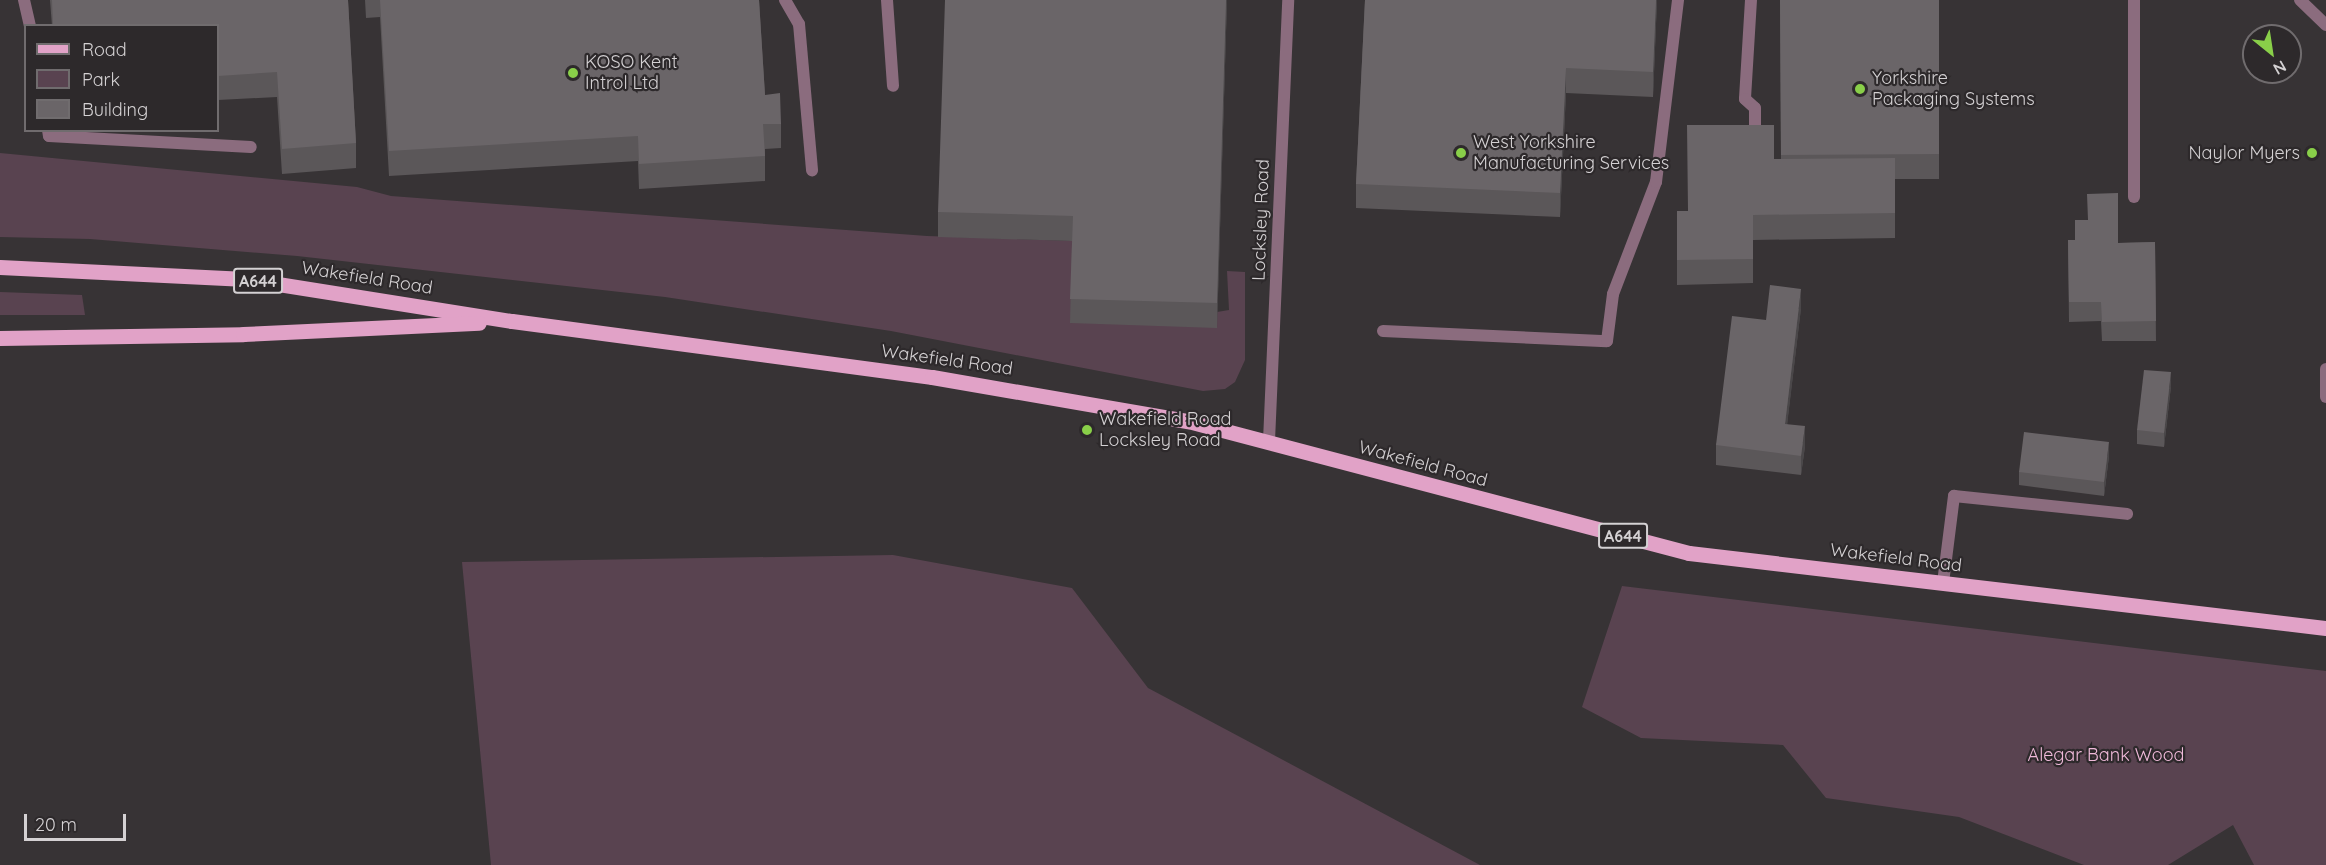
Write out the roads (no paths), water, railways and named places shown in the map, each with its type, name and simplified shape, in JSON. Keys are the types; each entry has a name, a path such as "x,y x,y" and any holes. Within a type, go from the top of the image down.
{"main road":[{"name":"Wakefield Road","path":"0,267 246,279 512,321 978,384 1103,404 1269,441 1429,487 1689,553 2326,628"},
{"name":"Wakefield Road","path":"0,338 243,334 512,321"}],"street":[{"path":"24,0 30,24"},
{"path":"785,0 799,24 812,170"},
{"path":"887,0 893,86"},
{"name":"Locksley Road","path":"1269,441 1288,0"},
{"path":"1383,332 1607,341 1613,294 1656,182 1678,0"},
{"path":"1751,0 1745,99 1755,108 1755,132"},
{"path":"2134,0 2134,197"},
{"path":"2300,0 2326,25"},
{"path":"48,132 49,136 251,147"},
{"path":"2326,369 2323,397 2326,397"},
{"path":"1943,583 1954,496 2127,514"}],"place":[{"name":"KOSO Kent Introl Ltd","path":"573,73"},
{"name":"Yorkshire Packaging Systems","path":"1860,89"},
{"name":"West Yorkshire Manufacturing Services","path":"1461,153"},
{"name":"Naylor Myers","path":"2312,153"},
{"name":"Wakefield Road Locksley Road","path":"1087,430"}],"park label":[{"name":"Alegar Bank Wood","path":"2106,755"}]}
